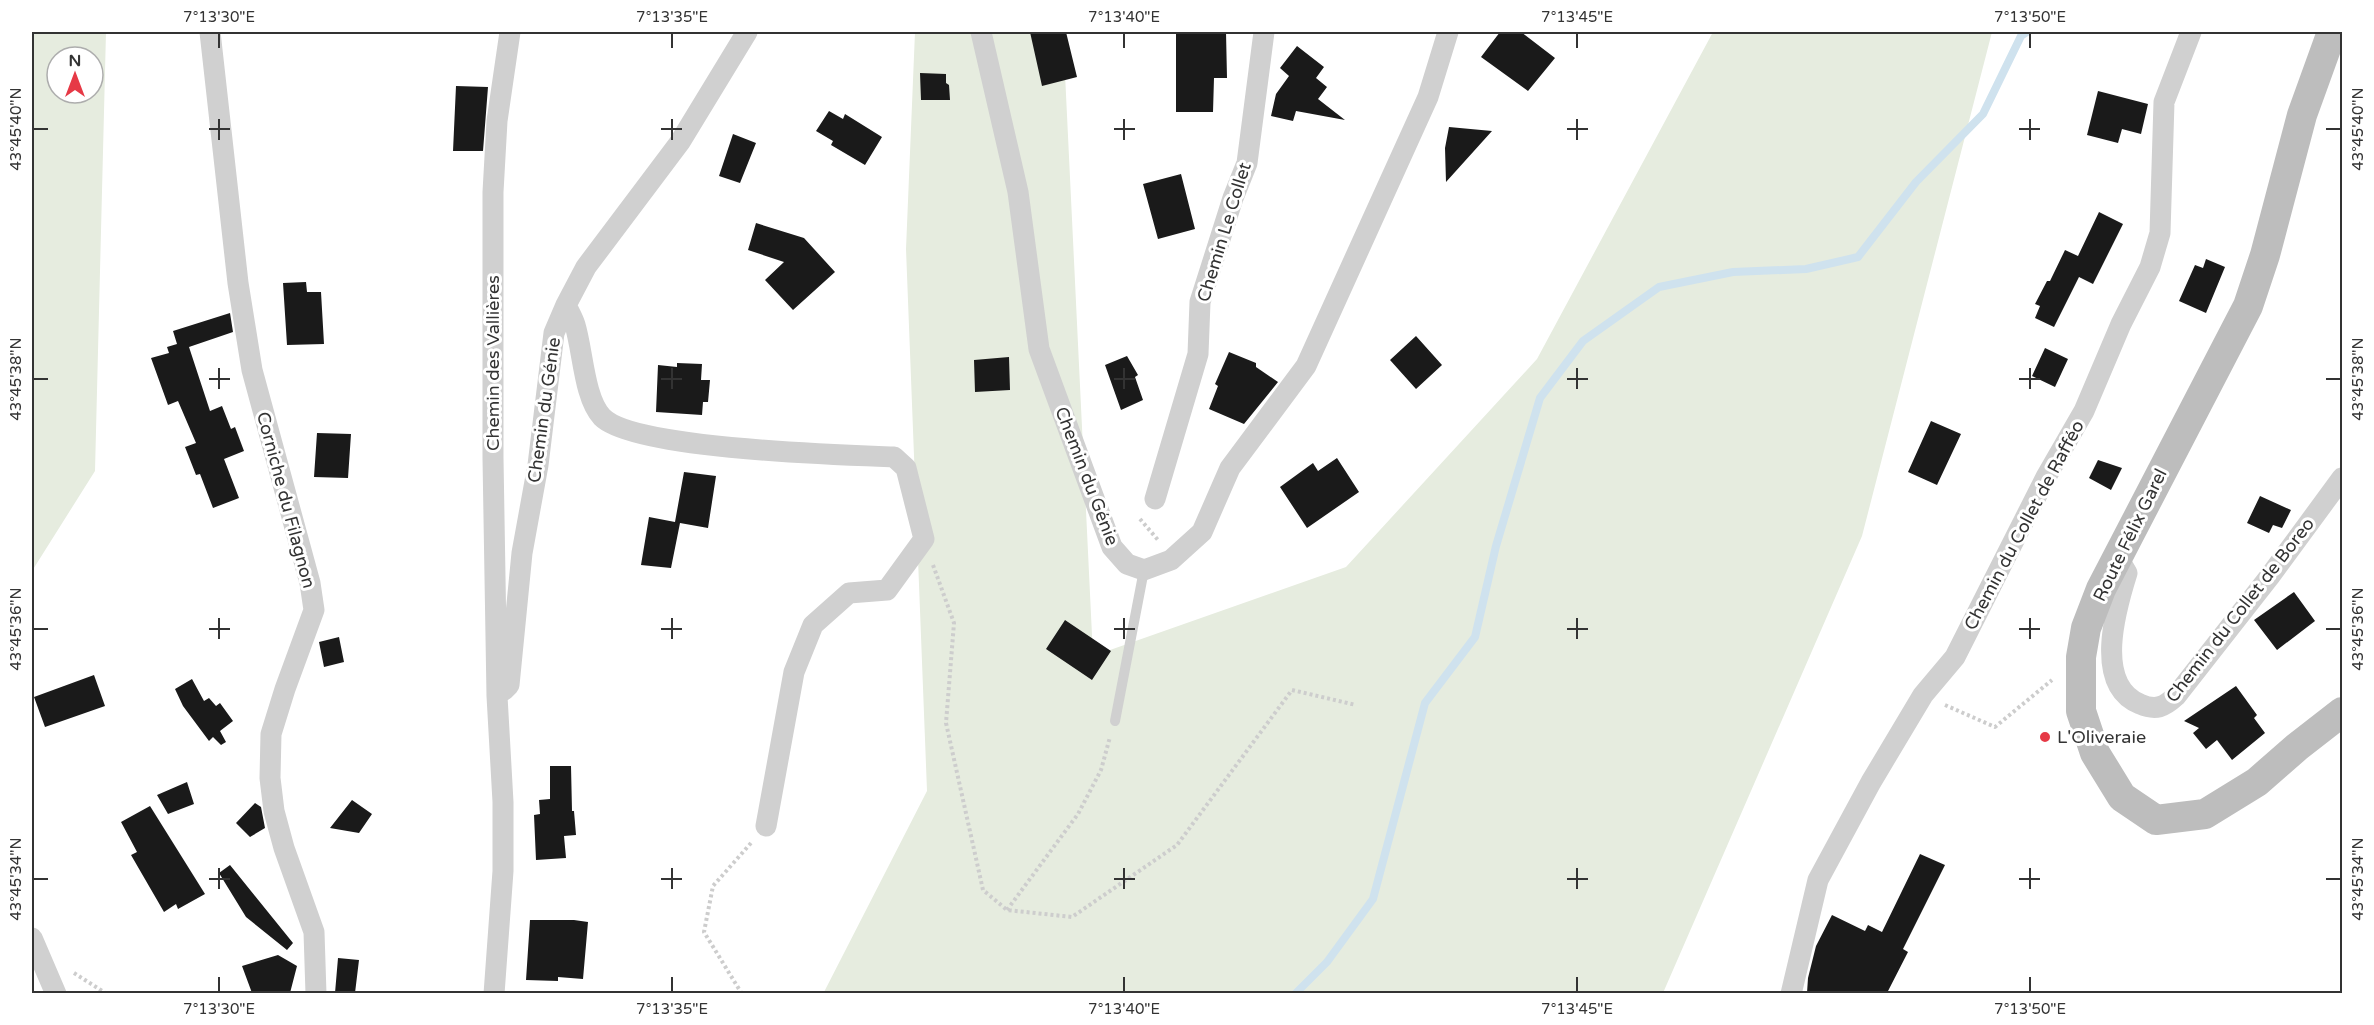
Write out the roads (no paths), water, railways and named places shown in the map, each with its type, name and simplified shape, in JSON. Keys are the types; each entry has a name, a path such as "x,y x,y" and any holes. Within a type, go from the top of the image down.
{"street":[{"name":"Corniche du Filagnon","path":"210,32 238,283 252,370 310,583 314,610 285,688 271,734 270,778 274,811 284,848 314,932 316,993"},
{"name":"Chemin des Vallières","path":"494,993 503,871 503,802 497,696 493,458 493,192 497,120 510,32"},
{"name":"Chemin du Génie","path":"497,696 508,685 522,553 538,465 554,333 586,267 680,142 747,32"},
{"name":"Chemin du Génie","path":"981,32 1018,192 1039,349 1112,547 1127,564 1144,570"},
{"name":"Chemin Le Collet","path":"1155,499 1198,354 1200,302 1233,198 1247,163 1264,32"},
{"path":"1144,570 1171,560 1202,532 1230,468 1306,366 1428,97 1448,32"},
{"name":"Chemin du Collet de Rafféo","path":"1791,993 1818,880 1871,782 1923,695 1955,657 2046,477 2084,411 2121,324 2150,267 2160,233 2164,102 2192,32"},
{"name":"Route Félix Garel","path":"2332,32 2302,115 2265,255 2248,306 2117,556 2086,628 2081,657 2081,711 2095,753 2122,797 2156,820 2205,814 2257,782 2297,747 2343,712"},
{"path":"566,305 575,324 591,396 602,417 620,428 648,435 771,452 894,457 906,468 924,539 887,590 849,593 813,625 794,672 766,826"},
{"name":"Chemin du Collet de Boreo","path":"2117,556 2127,573 2113,626 2111,648 2114,672 2122,689 2136,702 2152,709 2165,706 2176,696 2270,576 2343,478"},
{"path":"32,938 56,993"}],"lane":[{"path":"1115,721 1144,570"}],"waterway":[{"path":"1295,994 1327,962 1373,899 1425,703 1475,637 1496,546 1540,398 1583,341 1659,287 1733,272 1806,269 1858,257 1916,182 1983,114 2021,36 2027,32"}],"place":[{"name":"L'Oliveraie","path":"2045,737"}]}
